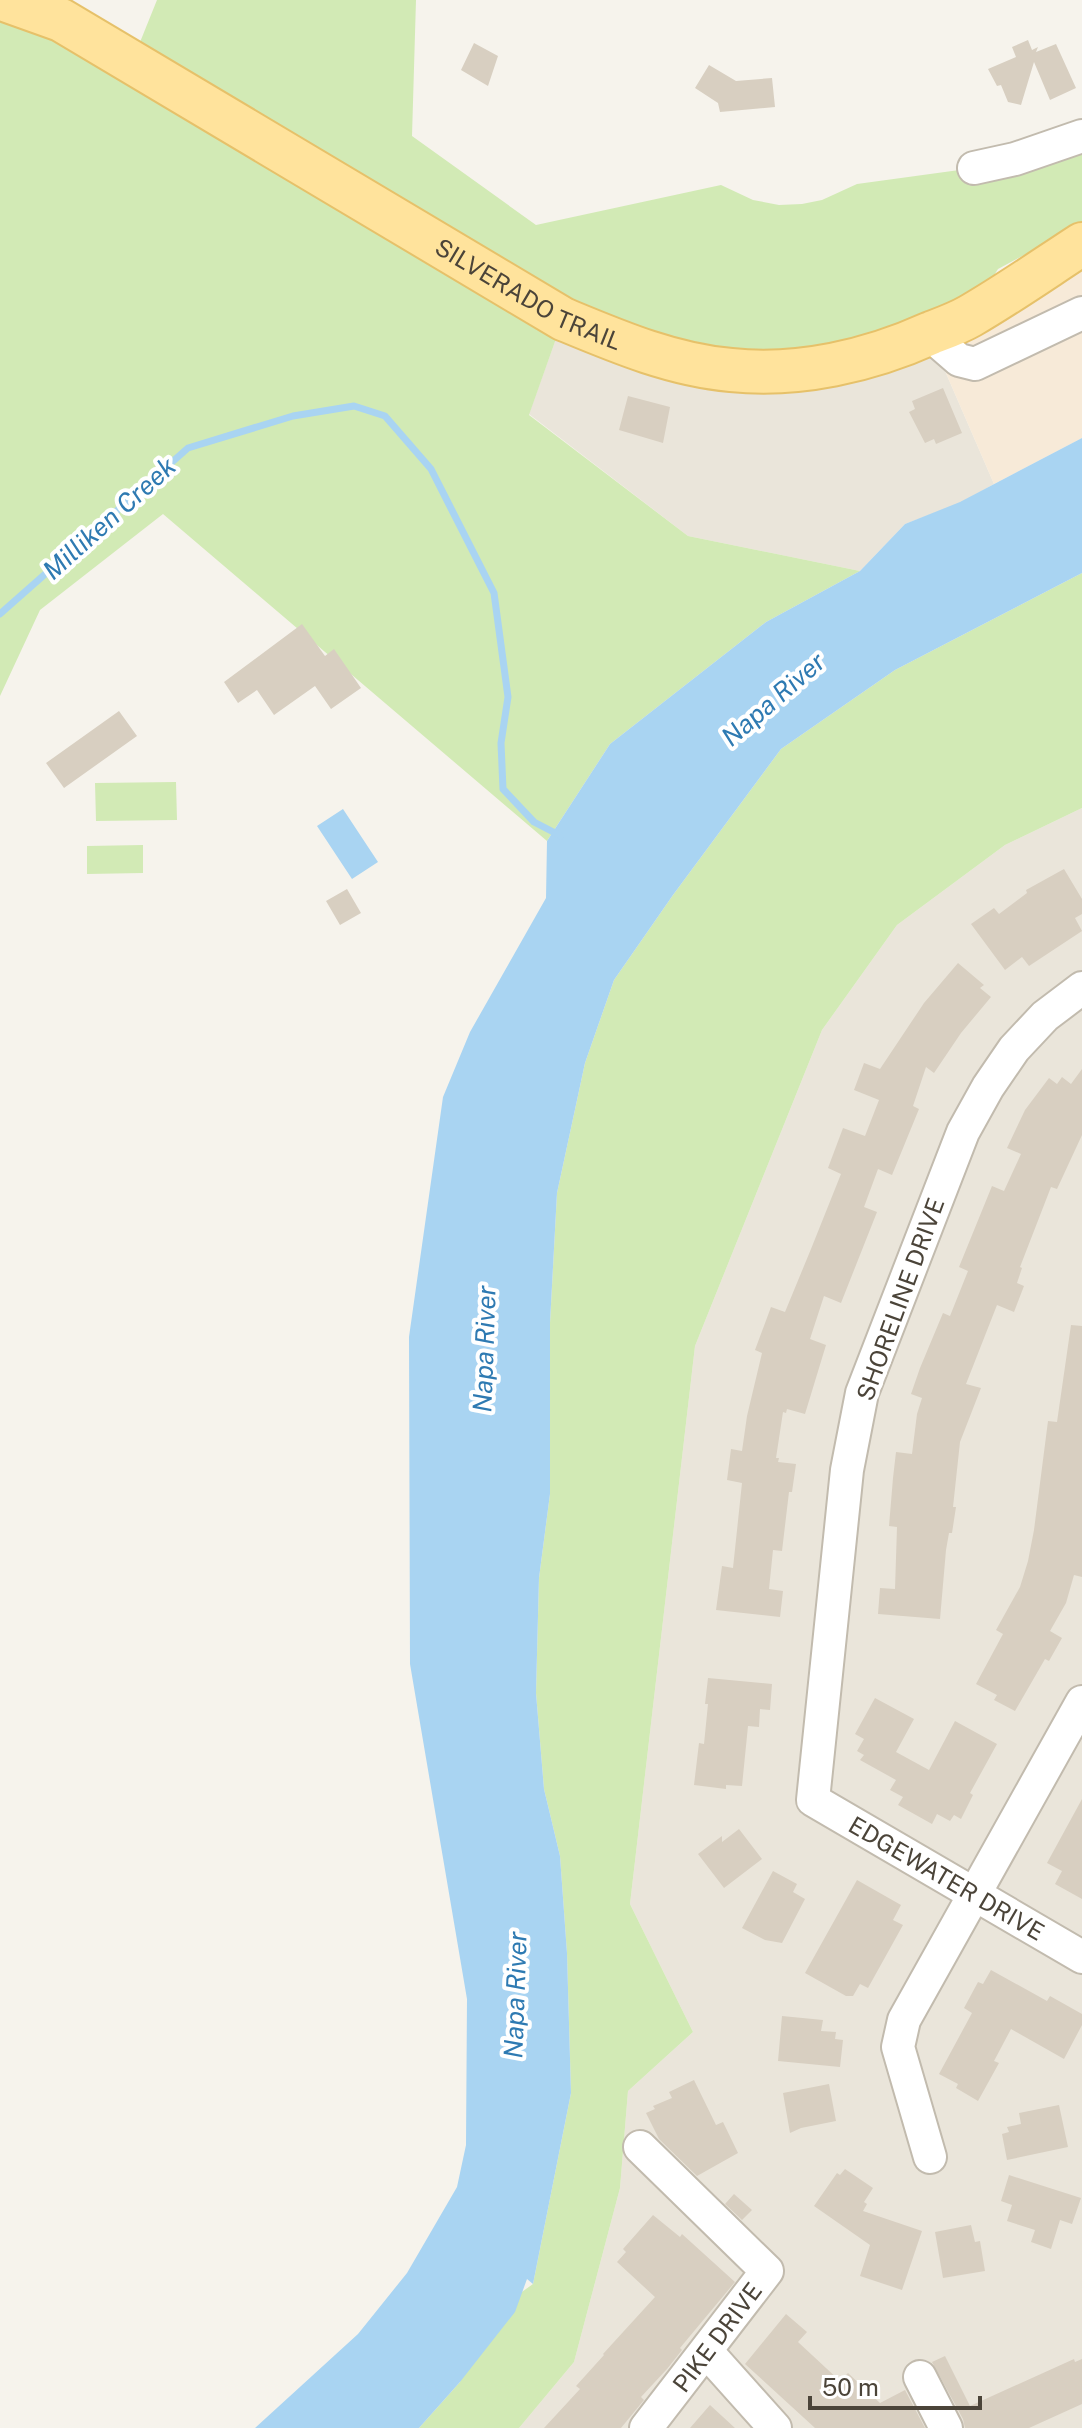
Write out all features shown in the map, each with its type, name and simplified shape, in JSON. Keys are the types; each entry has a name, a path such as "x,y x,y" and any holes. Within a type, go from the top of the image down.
{"main road":[{"name":"SILVERADO TRAIL","path":"5,0 61,20 563,319 621,343 676,360 729,370 780,372 838,364 895,350 967,318 1082,244"}],"street":[{"path":"974,168 1015,159 1082,136"},
{"path":"929,334 959,360 975,364 1082,313"},
{"name":"SHORELINE DRIVE","path":"813,1800 847,1470 862,1393 969,1121 1014,1049 1045,1016 1082,988"},
{"path":"930,2157 898,2047 904,2020 1082,1702"},
{"name":"EDGEWATER DRIVE","path":"813,1800 1082,1957"},
{"name":"PIKE DRIVE","path":"640,2147 767,2271 646,2428"},
{"path":"707,2352 775,2428"},
{"path":"920,2377 946,2428"}],"shaded area":[{"path":"1082,244 1082,438 994,484 929,334"},
{"path":"563,319 929,334 994,484 960,503 905,524 860,571 688,536 529,414"},
{"path":"1082,808 1082,2428 519,2428 574,2362 620,2188 628,2091 693,2032 630,1904 695,1346 822,1030 897,925 1005,845"}],"green space":[{"path":"157,0 416,0 412,136 536,225 721,185 753,200 779,205 802,204 822,200 857,184 974,168 1082,136 1082,224 998,269 967,318 780,372 563,319 529,415 688,536 860,571 766,622 610,744 547,841 163,514 40,610 0,696 0,4 132,62"},
{"path":"1082,573 1082,808 1005,845 897,925 822,1030 695,1346 630,1904 693,2032 628,2091 620,2188 574,2362 519,2428 419,2428 460,2382 477,2324 533,2284 571,2093 567,1953 560,1856 544,1789 536,1693 539,1578 550,1494 550,1323 557,1193 585,1063 614,980 781,749 895,670"},
{"path":"176,782 177,820 96,821 95,783"},
{"path":"143,845 143,873 87,874 87,846"}],"water":[{"name":"Napa River","path":"1082,438 1082,573 895,670 781,749 614,980 585,1063 557,1193 550,1323 550,1494 539,1578 536,1693 544,1789 560,1856 567,1953 571,2093 533,2284 527,2279 515,2312 419,2428 255,2428 358,2334 407,2273 457,2187 466,2145 467,1999 410,1664 409,1337 443,1097 470,1032 546,898 547,841 610,744 766,622 860,571 905,524 960,502"},
{"path":"343,809 378,862 352,879 317,826"}],"building":[{"path":"1028,40 1032,50 1038,47 1036,52 1056,44 1076,88 1050,100 1034,62 1021,105 1008,102 1001,85 997,86 988,69 1016,57 1012,47"},
{"path":"474,43 498,56 488,86 461,70"},
{"path":"709,65 736,81 772,78 775,107 720,112 718,103 695,88"},
{"path":"943,388 962,433 936,444 934,439 925,443 909,412 915,409 912,401"},
{"path":"628,396 670,407 663,443 619,430"},
{"path":"302,624 325,656 334,649 361,688 331,709 315,686 274,715 257,690 238,703 224,682"},
{"path":"119,711 137,736 64,788 46,763"},
{"path":"1064,869 1082,899 1082,914 1075,918 1082,931 1029,966 1022,957 1005,970 971,924 994,908 999,914 1027,893 1026,890"},
{"path":"347,889 361,913 340,925 326,901"},
{"path":"958,963 984,985 980,988 991,997 934,1073 926,1067 913,1106 919,1109 892,1175 878,1169 864,1207 877,1212 841,1303 824,1296 810,1339 826,1345 805,1414 787,1409 786,1413 783,1412 776,1458 779,1458 778,1462 796,1464 792,1492 789,1492 782,1551 773,1550 769,1589 783,1591 780,1617 716,1610 722,1566 733,1568 742,1483 727,1480 731,1449 742,1451 762,1353 755,1350 771,1307 785,1312 811,1249 841,1174 828,1168 843,1128 865,1136 879,1100 854,1090 864,1063 880,1069 924,1003"},
{"path":"1082,1069 1082,1135 1057,1189 1051,1187 1020,1267 1017,1283 1024,1286 1014,1312 997,1305 966,1384 981,1388 960,1442 953,1507 956,1507 946,1550 940,1619 878,1614 880,1588 895,1589 897,1527 889,1526 893,1478 896,1452 912,1454 922,1398 911,1394 920,1368 943,1313 950,1316 968,1271 959,1267 992,1186 1004,1191 1021,1154 1007,1148 1025,1110 1049,1078 1057,1084 1062,1077 1071,1084"},
{"path":"1071,1325 1082,1326 1082,1577 1074,1575 1066,1603 1050,1631 1062,1638 1049,1661 1045,1659 1015,1711 994,1700 997,1695 976,1684 1003,1634 996,1630 1020,1587 1028,1561 1048,1421 1057,1422"},
{"path":"708,1678 772,1684 770,1710 760,1709 759,1727 748,1726 742,1786 726,1785 726,1789 694,1785 699,1743 704,1744"},
{"path":"875,1698 914,1719 896,1752 929,1770 955,1721 997,1744 970,1793 973,1795 961,1819 954,1815 950,1821 937,1814 932,1824 898,1805 903,1797 890,1790 896,1780 860,1760 864,1755 857,1751 864,1739 855,1734"},
{"path":"1082,1799 1082,1899 1055,1884 1062,1871 1047,1863"},
{"path":"739,1829 762,1859 724,1888 698,1854 722,1836 722,1842"},
{"path":"773,1871 797,1884 793,1892 805,1899 782,1943 765,1940 742,1928"},
{"path":"857,1880 901,1905 893,1920 903,1925 868,1988 860,1984 853,1996 846,1996 805,1973"},
{"path":"991,1970 1047,2001 1050,1996 1082,2014 1082,2025 1064,2059 1011,2029 994,2061 999,2063 978,2101 956,2088 958,2084 939,2074 972,2013 964,2008 978,1982 983,1984"},
{"path":"782,2016 823,2020 821,2031 836,2032 835,2039 843,2040 840,2067 778,2061"},
{"path":"694,2080 716,2125 723,2122 738,2153 697,2176 659,2139 646,2113 655,2109 653,2106 672,2098 669,2092"},
{"path":"829,2084 836,2121 790,2133 783,2093"},
{"path":"1059,2105 1068,2147 1007,2160 1002,2134 1009,2132 1007,2127 1021,2124 1019,2113"},
{"path":"845,2169 873,2188 864,2202 867,2204 863,2211 922,2231 902,2290 860,2276 870,2245 814,2206 837,2173 840,2175"},
{"path":"1009,2175 1081,2198 1072,2224 1060,2220 1051,2249 1031,2242 1035,2230 1007,2221 1012,2205 1001,2201"},
{"path":"734,2194 752,2210 742,2220 725,2204"},
{"path":"653,2215 680,2237 682,2234 735,2282 680,2348 682,2350 667,2369 641,2397 644,2400 621,2428 544,2428 580,2389 576,2386 603,2354 655,2297 617,2262 626,2252 623,2249"},
{"path":"971,2225 975,2242 980,2241 985,2271 943,2278 935,2232"},
{"path":"786,2314 807,2332 798,2342 840,2381 848,2373 880,2403 905,2390 925,2428 815,2428 745,2364"},
{"path":"945,2356 970,2406 1074,2359 1075,2362 1082,2359 1082,2404 1029,2428 965,2428 932,2362"},
{"path":"710,2405 735,2428 690,2428"}],"waterway":[{"name":"Milliken Creek","path":"0,614 188,448 293,416 354,406 385,416 431,469 494,593 508,697 501,743 503,789 534,822 561,836"}]}
